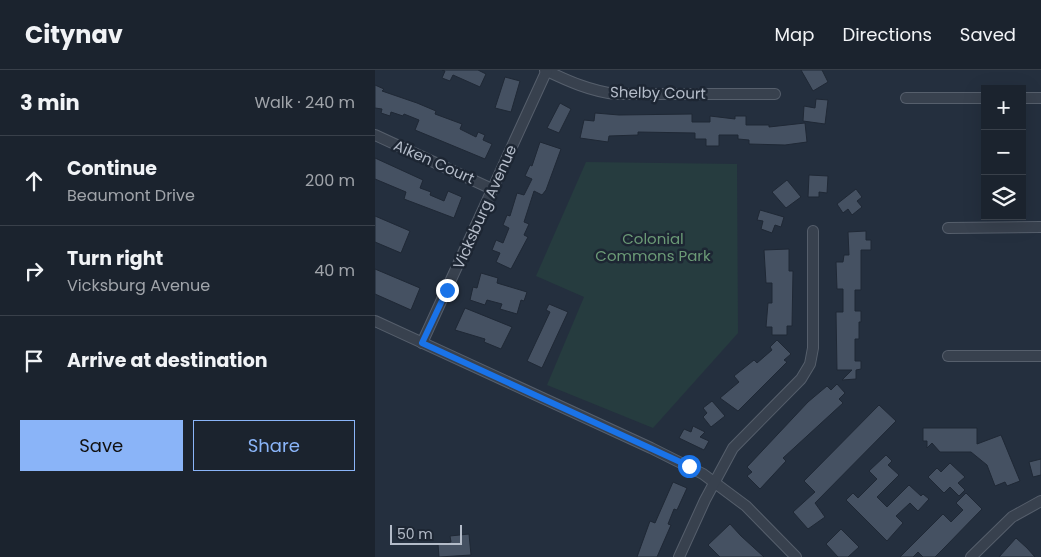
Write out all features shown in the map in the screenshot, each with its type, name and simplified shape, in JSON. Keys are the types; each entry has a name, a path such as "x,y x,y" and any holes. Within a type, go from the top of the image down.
{"street":[{"name":"Shelby Court","path":"546,70 593,90 616,94 775,94"},
{"name":"Vicksburg Avenue","path":"422,343 546,70"},
{"path":"906,98 981,98"},
{"path":"1026,98 1041,98"},
{"name":"Aiken Court","path":"375,135 493,189"},
{"path":"948,228 1041,227"},
{"path":"679,557 714,482 733,448 793,388 810,364 813,348 813,230"},
{"path":"375,321 651,448 714,482 746,506 796,557"},
{"path":"949,356 1041,356"},
{"path":"971,557 1012,517 1041,501"}],"green space":[{"name":"Colonial Commons Park","path":"586,162 737,164 738,333 653,428 547,385 584,297 536,276"}],"building":[{"path":"442,70 478,70 486,74 480,87 453,75 450,81 442,78 445,71"},
{"path":"801,70 822,70 828,82 813,91"},
{"path":"505,77 520,81 511,112 495,108"},
{"path":"375,85 384,89 382,91 417,103 436,111 435,114 462,124 460,129 476,137 478,132 485,135 483,140 492,144 485,159 415,130 419,120 404,114 403,116 391,112 390,116 381,113 382,109 375,108"},
{"path":"816,99 828,100 825,124 803,121 804,106 815,108"},
{"path":"560,103 571,109 559,133 547,128"},
{"path":"595,113 619,115 692,114 692,122 710,122 710,116 735,119 735,116 746,116 746,125 769,125 769,127 805,123 807,142 785,145 749,144 749,140 738,139 738,135 719,135 719,146 706,146 706,139 695,139 695,133 638,132 638,135 609,136 608,142 580,138 584,120 594,121"},
{"path":"540,142 561,149 546,190 542,195 534,191 524,222 529,224 524,235 528,237 511,269 496,262 500,253 492,250 496,240 503,243 509,228 503,225 507,215 510,216 517,193 524,195 532,179 525,176 530,165 532,166"},
{"path":"375,158 423,180 420,188 431,192 430,195 444,201 448,191 462,197 454,218 404,199 406,192 375,179"},
{"path":"809,175 828,176 827,193 819,192 819,197 808,197"},
{"path":"787,180 801,197 786,208 772,192"},
{"path":"856,189 862,197 857,201 862,207 852,215 848,209 843,213 837,204"},
{"path":"760,210 784,217 781,227 775,225 772,233 761,229 763,221 757,220"},
{"path":"375,216 410,231 401,253 375,242"},
{"path":"866,231 866,240 871,240 871,250 861,250 861,290 855,290 855,311 861,311 861,322 859,322 859,339 855,339 855,361 861,361 861,369 856,370 856,379 842,380 852,370 837,370 836,312 843,312 843,289 837,289 836,262 843,262 844,255 849,255 848,232"},
{"path":"789,249 789,271 793,271 792,326 787,326 787,335 772,335 772,327 766,327 768,303 772,303 772,283 766,283 764,250"},
{"path":"375,269 420,288 411,310 375,294"},
{"path":"481,273 498,278 497,283 527,292 524,301 521,300 517,314 500,309 502,304 487,300 485,305 470,300 473,287 477,288"},
{"path":"549,304 568,312 542,368 527,361 550,312 546,310"},
{"path":"465,308 512,327 501,349 484,342 485,339 455,330"},
{"path":"777,340 791,354 784,360 787,362 738,411 720,398 739,382 734,376 754,360 757,363 772,350 770,347"},
{"path":"837,384 845,393 839,399 843,403 783,458 786,461 760,489 747,476 752,472 747,467 808,402 827,386 831,390"},
{"path":"712,401 725,416 711,427 703,417 707,413 703,408"},
{"path":"879,405 896,421 815,503 825,517 808,529 793,512 815,492 804,481"},
{"path":"693,426 705,432 700,437 709,441 704,450 679,438 684,429 691,432"},
{"path":"923,428 977,428 977,444 1001,435 1020,481 1007,486 1005,482 995,486 987,465 971,452 940,452 932,443 927,448 927,441 923,441"},
{"path":"886,455 892,461 888,465 899,475 877,497 887,507 909,485 921,496 923,494 929,499 918,511 910,503 896,516 903,523 887,541 846,500 853,493 858,498 877,479 869,471"},
{"path":"1041,459 1041,475 1033,477 1029,462"},
{"path":"950,463 965,477 958,483 965,490 959,496 950,487 944,493 928,477 937,468 941,472"},
{"path":"673,482 687,488 677,510 674,509 668,524 671,525 657,557 637,557 650,521 655,523"},
{"path":"966,493 982,509 935,557 923,557 918,552 913,557 900,557 943,514 951,522 963,510 956,503"},
{"path":"730,524 764,557 720,557 708,545"},
{"path":"841,529 859,547 848,557 838,557 826,544"},
{"path":"469,534 471,555 439,557 438,544 451,542 450,536"},
{"path":"1016,538 1027,548 1035,557 999,557"}],"route":[{"path":"447,290 422,343 689,466"}]}
